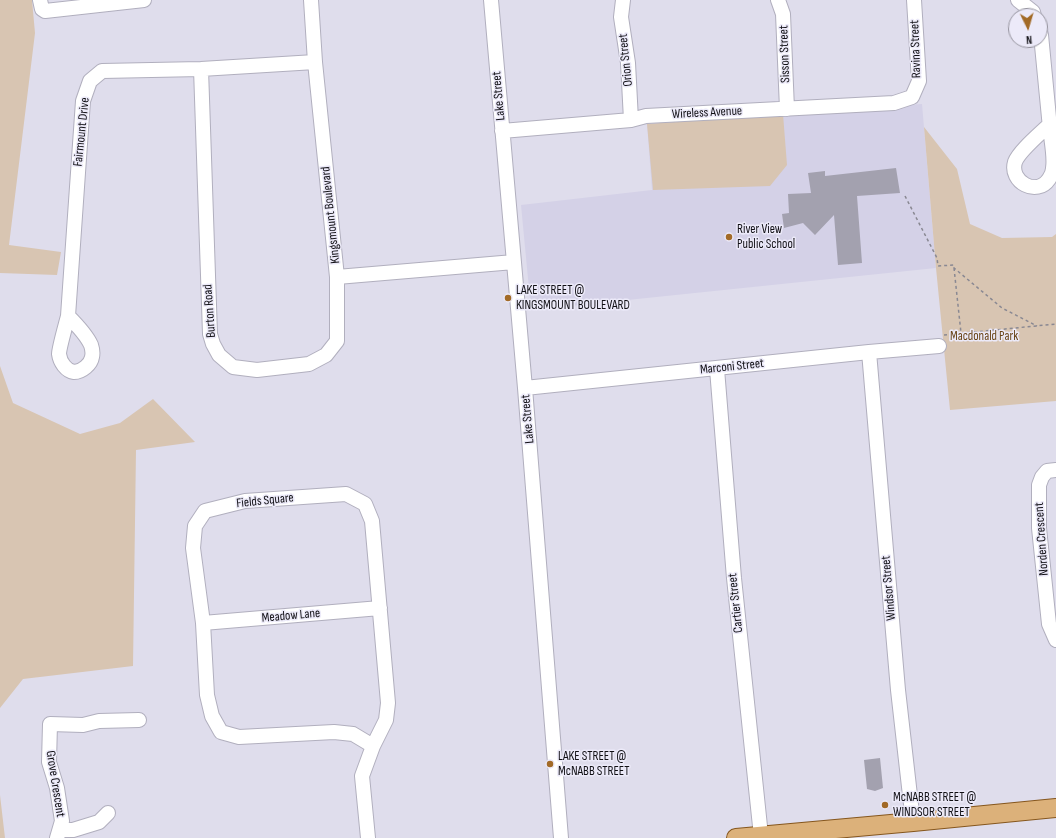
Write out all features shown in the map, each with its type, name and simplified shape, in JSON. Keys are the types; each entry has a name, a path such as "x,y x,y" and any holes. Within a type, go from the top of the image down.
{"main road":[{"path":"736,838 1056,808"}],"street":[{"path":"40,0 40,7 45,10 119,1 144,0"},
{"name":"Kingsmount Boulevard","path":"311,0 315,62 338,277 514,262"},
{"name":"Lake Street","path":"491,0 525,388 561,838"},
{"name":"Orion Street","path":"622,0 621,17 628,64 631,120"},
{"name":"Sisson Street","path":"778,0 784,14 787,109"},
{"name":"Ravina Street","path":"912,96 919,81 914,0"},
{"path":"1018,0 1028,8"},
{"path":"1042,48 1050,124"},
{"name":"Fairmount Drive","path":"68,316 83,101 90,81 102,71 201,70 315,62"},
{"name":"Burton Road","path":"201,70 210,334 219,355 233,367 257,370 309,364 326,355 337,340 338,277"},
{"name":"Wireless Avenue","path":"502,131 631,120 646,116 894,103 912,96"},
{"name":"Marconi Street","path":"525,388 939,346"},
{"name":"Windsor Street","path":"869,352 898,690 913,822"},
{"name":"Cartier Street","path":"717,369 734,578 761,836"},
{"name":"Norden Crescent","path":"1056,470 1048,471 1042,477 1039,485 1039,528 1049,624 1056,640"},
{"name":"Fields Square","path":"368,838 362,776 373,746 386,720 388,703 372,520 365,504 346,494 245,501 205,511 195,526 194,548 203,623 207,694 212,716 221,732 239,737 340,732 353,734 373,746"},
{"name":"Meadow Lane","path":"203,623 380,608"},
{"name":"Grove Crescent","path":"58,834 62,821 58,788 49,762 50,724 83,724 99,721 139,720"},
{"path":"58,834 99,822 108,813"}],"path":[{"path":"905,196 937,258 938,266 954,265 954,268 990,300 1037,326"},
{"path":"954,268 961,333"},
{"path":"939,346 940,336 1056,324"}],"shaded area":[{"name":"River View Public School","path":"922,104 936,268 531,310 521,205 652,190 647,124"}],"green space":[{"path":"0,0 32,0 35,33 9,245 61,252 57,275 0,273"},
{"path":"783,114 787,165 770,186 653,190 647,124"},
{"name":"Macdonald Park","path":"924,127 957,169 970,224 1002,238 1052,237 1056,234 1056,401 950,410"},
{"path":"0,366 13,403 80,434 120,423 153,399 195,442 136,450 133,666 23,679 0,708"},
{"path":"0,795 5,838 0,838"}],"building":[{"path":"896,168 900,193 857,196 862,263 838,265 834,215 815,235 803,223 784,228 782,214 789,213 788,194 811,193 808,173 825,171 825,176"},
{"path":"880,758 883,788 875,791 867,789 864,760"}],"place":[{"name":"River View Public School","path":"729,237"},
{"name":"LAKE STREET @ KINGSMOUNT BOULEVARD","path":"508,298"},
{"name":"LAKE STREET @ McNABB STREET","path":"550,764"},
{"name":"McNABB STREET @ WINDSOR STREET","path":"885,805"}]}
